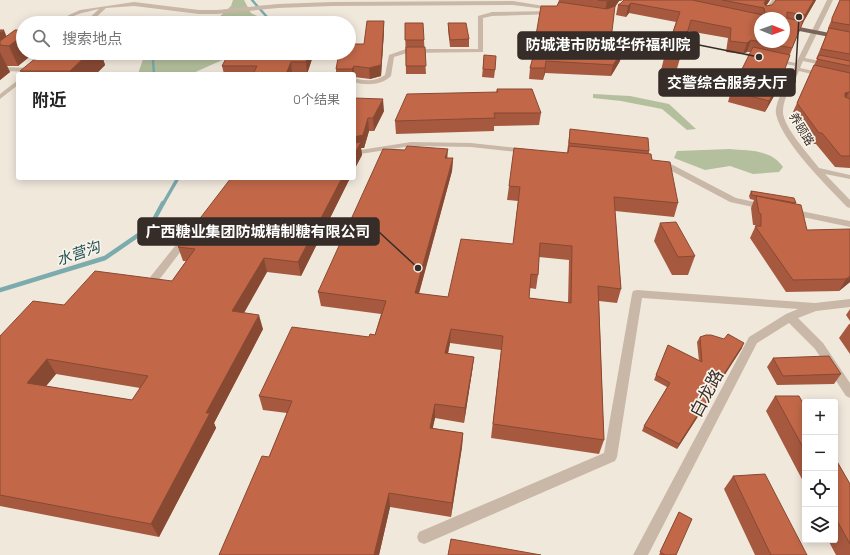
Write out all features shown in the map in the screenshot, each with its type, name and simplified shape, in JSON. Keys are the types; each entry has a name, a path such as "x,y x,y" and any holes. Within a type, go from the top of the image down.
{"main road":[{"path":"790,27 850,39"}],"street":[{"path":"766,12 774,0"},
{"path":"830,1 836,4"},
{"name":"养颐路","path":"830,1 781,101 779,112 784,125 816,170 850,205"},
{"path":"71,16 86,9 134,4 199,12 278,6 513,3 560,11 492,14 480,17 481,51 406,51 391,56 388,76 381,82 366,83 356,80"},
{"path":"95,16 105,7"},
{"path":"747,56 798,65 850,69"},
{"path":"798,65 850,81"},
{"path":"0,69 46,70"},
{"path":"0,98 16,84"},
{"path":"356,153 411,144 471,145 534,152"},
{"path":"652,165 668,166 733,200 850,224"},
{"path":"816,170 850,177"},
{"path":"155,278 194,228"},
{"path":"424,537 610,458 637,294 815,307"},
{"name":"白龙路","path":"640,555 753,340 790,317 815,307 850,303"},
{"path":"790,317 819,346 850,393"}],"green space":[{"path":"233,0 244,0 251,13 257,16 220,16 231,6"},
{"path":"143,60 222,60 195,72 139,72"},
{"path":"593,94 630,96 669,104 696,129 687,130 662,109 621,101 593,98"},
{"path":"730,149 766,154 778,161 783,167 779,172 753,174 730,166 705,170 674,158 677,151"}],"building":[{"path":"624,0 692,0 754,13 754,41 751,40 747,43 730,41 731,28 691,20 679,60 664,58 680,12 631,3 628,6 618,5"},
{"path":"722,0 766,0 764,3 766,6 772,5 776,0 814,0 805,15 790,12 765,12 764,8"},
{"path":"840,0 850,0 850,25 832,22 832,18"},
{"path":"559,2 607,9 615,6 610,48 623,50 613,65 546,61 545,68 530,68 539,35 536,35 541,6 557,6"},
{"path":"790,19 803,22 792,48 790,48"},
{"path":"367,21 384,21 381,65 369,68 354,66 352,69 336,69 338,60 356,60 356,44 364,44"},
{"path":"405,23 423,23 424,40 405,40"},
{"path":"448,23 466,23 469,39 450,40"},
{"path":"829,28 850,32 850,54 821,49"},
{"path":"16,30 16,40 9,46 0,45 0,41"},
{"path":"406,47 425,47 426,66 406,66"},
{"path":"753,47 790,55 779,85 769,101 731,91"},
{"path":"484,55 496,56 495,70 483,69"},
{"path":"819,55 850,61 850,66 817,59"},
{"path":"33,60 82,60 70,71 20,71"},
{"path":"225,60 307,60 306,62 291,62 287,72 254,72 257,66 222,66"},
{"path":"814,65 850,73 850,92 845,93 845,97 850,99 850,156 841,156 822,133 819,133 797,103"},
{"path":"497,89 532,89 541,113 494,113 495,118 395,121 407,94 498,92"},
{"path":"356,98 383,99 373,118 368,118 363,135 356,137"},
{"path":"570,129 648,138 649,151 569,143"},
{"path":"361,142 356,151 356,143"},
{"path":"407,146 448,149 445,158 453,158 415,293 448,297 461,239 513,244 520,187 509,186 514,148 568,153 569,146 651,154 652,160 670,162 678,203 614,197 621,289 598,286 604,440 493,424 503,336 451,329 445,353 474,357 465,408 435,404 430,428 463,433 452,503 389,493 374,555 219,555 262,456 269,457 292,401 259,396 292,327 369,337 370,334 375,335 386,301 318,292 383,149 405,150","holes":["540,243 572,246 571,303 529,298 531,274 538,275"]},
{"path":"229,180 341,180 298,262 264,258 232,311 259,315 206,413 210,413 151,524 0,495 0,336 33,301 64,305 95,271 172,281 195,249 178,247","holes":["47,359 148,376 132,400 27,383"]},
{"path":"751,191 794,198 796,203 752,195"},
{"path":"756,196 801,205 807,230 850,229 850,276 846,279 793,280 755,226 761,226 761,214 759,213"},
{"path":"676,222 695,256 678,257 660,223"},
{"path":"728,334 744,343 679,444 644,426 670,383 656,375 668,345 702,362 700,337 711,335 724,339"},
{"path":"829,356 841,374 783,376 773,358"},
{"path":"775,396 799,396 802,402 802,446"},
{"path":"838,463 850,484 850,544 838,522"},
{"path":"765,474 807,555 771,555 733,476"},
{"path":"679,512 692,519 676,555 665,555 660,552"},
{"path":"451,539 541,555 448,555"}],"waterway":[{"name":"水营沟","path":"252,0 266,16"},
{"name":"水营沟","path":"153,60 154,72"},
{"name":"水营沟","path":"163,204 177,180"},
{"name":"水营沟","path":"0,290 105,258 150,227 163,203"}],"place":[{"name":"交警综合服务大厅","path":"799,17"},
{"name":"防城港市防城华侨福利院","path":"759,57"},
{"name":"广西糖业集团防城精制糖有限公司","path":"418,268"}]}
